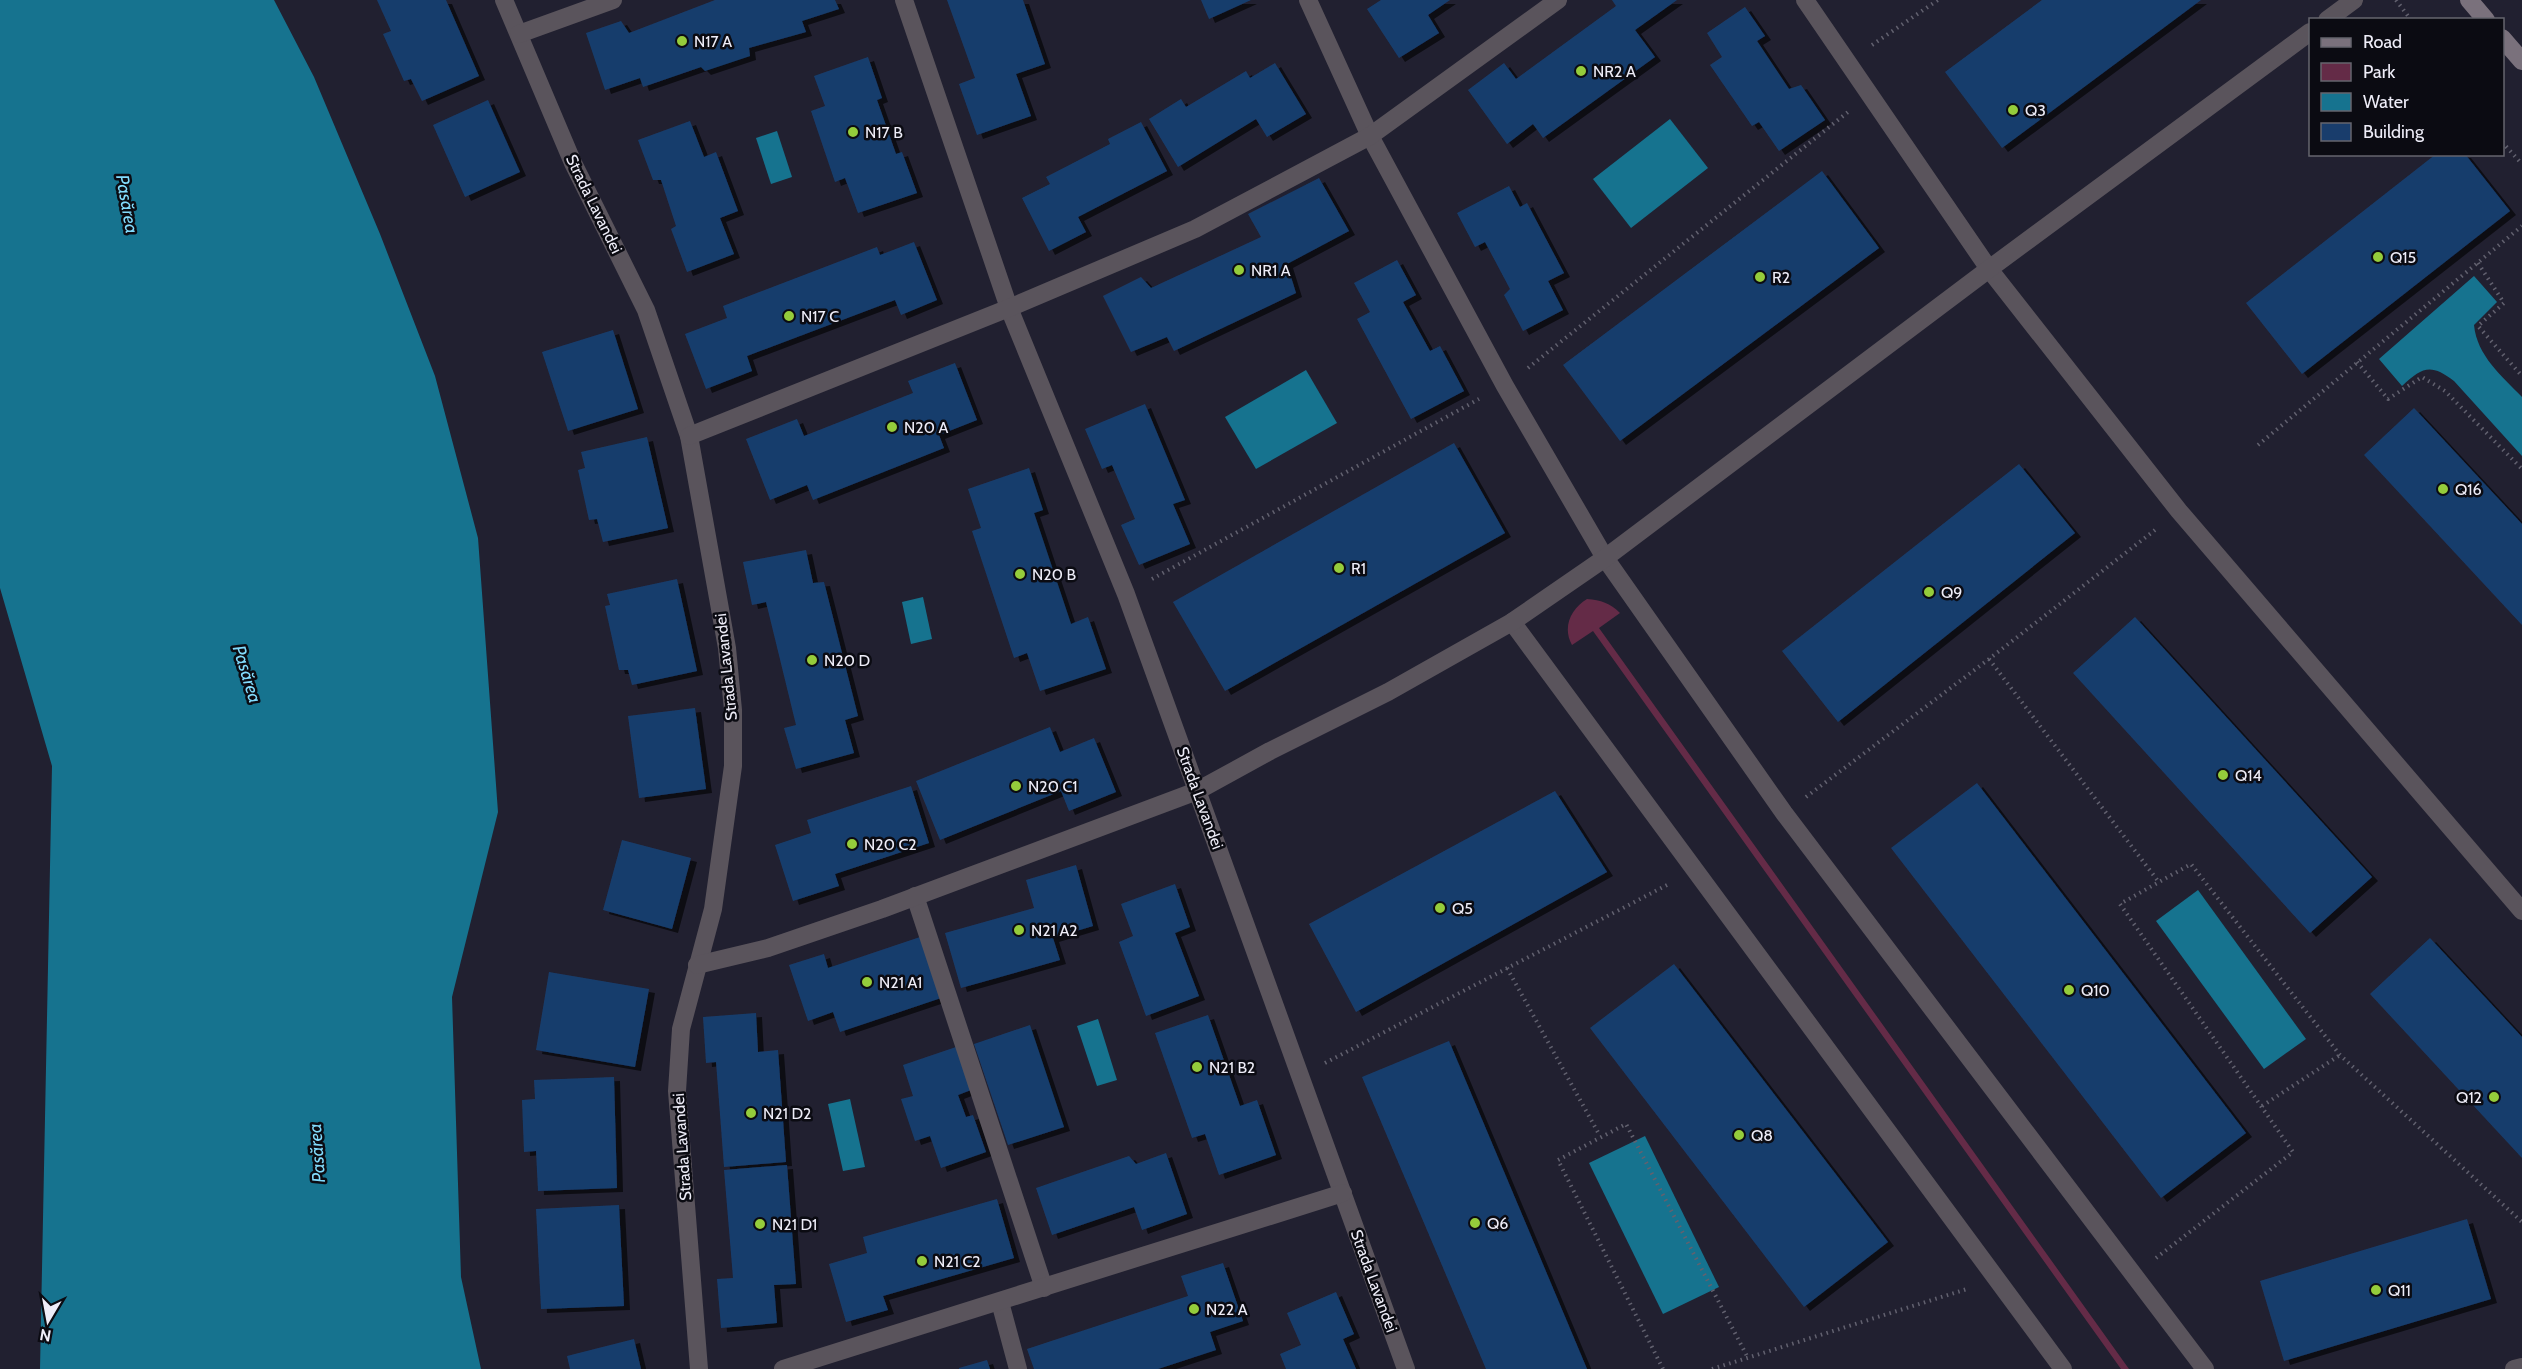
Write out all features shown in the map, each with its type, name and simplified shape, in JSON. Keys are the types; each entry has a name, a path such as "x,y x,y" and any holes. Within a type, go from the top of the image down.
{"street":[{"name":"Strada Lavandei","path":"504,0 573,163 646,310 689,436 727,648 733,710 732,777 713,909 681,1029 677,1091 699,1369"},
{"path":"519,34 613,0"},
{"name":"Strada Lavandei","path":"904,0 1009,308 1126,594 1406,1369"},
{"path":"1308,0 1370,136 1505,386 1605,558 1784,813 2205,1369"},
{"path":"689,436 1009,308 1195,229 1370,136 1558,0"},
{"path":"1805,0 1989,268 2179,511 2522,910"},
{"path":"2330,18 2354,0"},
{"path":"2469,0 2484,18"},
{"path":"697,964 768,948 1197,791 1270,750 1388,692 1512,622 1605,558 1989,268 2309,33"},
{"path":"2504,40 2522,61"},
{"path":"1512,622 2063,1369"},
{"path":"915,896 1044,1288"},
{"path":"783,1369 1342,1193"},
{"path":"999,1302 1018,1369"},
{"path":"2514,1369 2522,1367"}],"path":[{"path":"1848,62 1938,0"},
{"path":"2396,0 2409,18"},
{"path":"1126,594 1505,386 1870,95"},
{"path":"2504,144 2522,164"},
{"path":"2258,445 2522,226"},
{"path":"2478,263 2504,303 2478,326 2522,376"},
{"path":"2357,362 2388,399 2422,377 2445,391 2522,469"},
{"path":"1784,813 1989,659 2179,511"},
{"path":"1989,659 2158,881"},
{"path":"2133,1276 2293,1152 2120,904 2191,864 2340,1055 2522,1222"},
{"path":"1300,1076 1695,870"},
{"path":"1507,968 1600,1136"},
{"path":"2262,1106 2340,1055"},
{"path":"1663,1369 1558,1160 1626,1124 1748,1358"},
{"path":"1712,1369 1997,1280"}],"green space":[{"path":"1587,599 1605,603 1620,613 1599,628 2129,1369 2121,1369 1593,631 1572,645 1568,625 1576,608"}],"water":[{"name":"Pasărea","path":"0,0 274,0 314,77 380,234 435,376 478,538 498,812 452,997 461,1277 481,1369 40,1369 52,766 0,588"},
{"path":"1670,119 1708,168 1631,228 1593,179"},
{"path":"777,131 792,177 771,184 756,138"},
{"path":"2474,276 2497,302 2474,325 2485,356 2522,397 2522,456 2446,375 2433,370 2421,371 2402,386 2379,359"},
{"path":"1306,370 1337,423 1256,469 1225,417"},
{"path":"923,597 932,639 911,644 902,602"},
{"path":"2198,890 2306,1039 2264,1069 2156,921"},
{"path":"1098,1019 1117,1080 1097,1086 1077,1026"},
{"path":"850,1099 865,1167 843,1171 828,1104"},
{"path":"1645,1136 1719,1287 1663,1314 1589,1163"}],"building":[{"path":"377,0 446,0 479,76 422,101 411,79 404,81 383,34 391,31"},
{"name":"N17 A","path":"715,0 835,0 839,9 802,21 806,32 749,48 750,56 705,71 701,67 643,87 640,78 605,90 586,33 621,21 629,33"},
{"path":"947,0 1023,0 1045,64 1016,74 1031,116 977,135 959,84 975,78"},
{"path":"1201,0 1251,0 1209,19"},
{"path":"1381,0 1450,0 1428,15 1439,33 1399,58 1367,9"},
{"name":"NR2 A","path":"1612,0 1677,0 1635,30 1655,57 1543,138 1533,124 1507,144 1468,90 1504,63 1516,79 1616,6"},
{"name":"Q3","path":"2042,0 2201,0 2002,148 1945,72"},
{"path":"1745,7 1765,36 1757,41 1789,89 1801,85 1825,120 1779,151 1759,122 1752,126 1710,65 1722,57 1707,33"},
{"name":"N17 B","path":"868,57 882,98 877,100 896,154 902,152 917,193 858,213 845,178 835,182 811,111 825,106 814,76"},
{"path":"1275,63 1306,114 1267,137 1256,119 1178,167 1149,119 1181,99 1186,107 1246,71 1250,78"},
{"path":"488,100 520,172 465,197 433,125"},
{"path":"690,121 704,157 716,152 738,211 720,218 734,254 687,272 671,229 676,226 661,180 653,180 638,140"},
{"path":"1141,122 1167,171 1078,217 1086,232 1049,251 1022,198 1050,184 1046,177 1110,144 1108,139"},
{"name":"Q15","path":"2433,156 2467,156 2510,211 2302,374 2246,303"},
{"name":"R2","path":"1822,171 1879,248 1620,441 1563,365"},
{"name":"NR1 A","path":"1319,178 1349,231 1287,264 1296,293 1174,351 1167,337 1131,352 1103,296 1141,277 1151,288 1261,237 1248,214"},
{"path":"1509,186 1520,207 1527,203 1564,273 1548,281 1563,310 1523,331 1504,295 1510,289 1485,242 1475,247 1457,213"},
{"name":"N17 C","path":"914,242 937,300 901,315 895,300 747,356 752,371 706,389 685,334 727,318 723,306 877,247 880,255"},
{"path":"1397,260 1416,295 1403,302 1430,351 1440,346 1464,391 1411,419 1357,319 1370,312 1354,283"},
{"path":"613,330 638,409 568,431 542,352"},
{"name":"N20 A","path":"955,363 977,420 939,435 944,448 813,500 807,485 770,500 746,439 797,419 804,436 913,393 908,381"},
{"path":"1145,404 1185,500 1173,504 1190,544 1139,565 1121,525 1135,519 1112,465 1102,469 1085,429"},
{"name":"Q16","path":"2414,408 2522,524 2522,625 2364,455"},
{"path":"647,437 668,528 603,542 597,519 589,520 578,470 585,468 581,452"},
{"name":"R1","path":"1454,443 1505,533 1225,691 1173,602"},
{"name":"Q9","path":"2019,464 2075,533 1838,722 1782,651"},
{"name":"N20 B","path":"1029,468 1043,510 1034,513 1071,624 1088,617 1106,669 1040,691 1027,653 1014,658 972,531 981,528 968,489"},
{"name":"N20 D","path":"806,550 813,583 824,582 858,716 845,720 854,753 796,769 784,728 796,725 766,602 752,605 743,562"},
{"path":"677,579 697,671 632,685 628,670 619,670 605,606 610,605 607,594"},
{"name":"Q14","path":"2135,617 2372,877 2310,933 2073,673"},
{"path":"695,708 706,789 639,798 628,716"},
{"name":"N20 C1","path":"1050,727 1060,752 1094,738 1116,792 1069,811 1061,791 940,840 916,781"},
{"name":"Q10","path":"1977,783 2246,1133 2161,1198 1891,848"},
{"name":"N20 C2","path":"911,786 929,843 835,874 839,886 793,901 775,845 811,833 807,820"},
{"name":"Q5","path":"1555,791 1607,872 1356,1012 1309,924"},
{"path":"622,840 691,858 672,929 603,910"},
{"name":"N21 A2","path":"1076,865 1093,926 1053,938 1060,960 961,988 945,933 1034,908 1026,880"},
{"path":"1175,884 1190,927 1175,933 1199,996 1146,1016 1119,942 1133,936 1121,904"},
{"name":"N21 A1","path":"923,936 944,997 840,1032 833,1012 808,1021 789,965 824,954 828,968"},
{"name":"Q12","path":"2430,938 2522,1037 2522,1158 2370,994"},
{"name":"Q8","path":"1674,964 1888,1242 1804,1307 1590,1028"},
{"path":"549,972 649,989 635,1067 536,1050"},
{"name":"N21 D2","path":"756,1013 758,1052 778,1050 786,1162 724,1167 716,1062 706,1063 703,1017"},
{"name":"N21 B2","path":"1208,1015 1240,1106 1257,1100 1276,1155 1219,1175 1205,1134 1192,1138 1155,1033"},
{"path":"1030,1025 1064,1127 1008,1145 974,1044"},
{"name":"Q6","path":"1449,1041 1587,1369 1486,1369 1362,1077"},
{"path":"956,1047 971,1090 958,1095 966,1117 973,1115 986,1152 941,1168 930,1136 915,1141 901,1099 913,1096 903,1065"},
{"path":"614,1077 617,1188 538,1191 536,1151 524,1152 522,1100 535,1099 534,1080"},
{"path":"1166,1153 1187,1214 1142,1230 1134,1207 1052,1235 1036,1188 1129,1156 1136,1164"},
{"name":"N21 D1","path":"787,1165 796,1284 774,1285 777,1323 721,1328 717,1279 733,1278 724,1170"},
{"name":"N21 C2","path":"997,1199 1014,1258 883,1296 888,1310 846,1322 829,1264 867,1253 863,1237"},
{"path":"619,1205 624,1306 541,1309 536,1209"},
{"name":"Q11","path":"2467,1219 2491,1299 2284,1361 2260,1281"},
{"name":"N22 A","path":"1223,1263 1243,1321 1210,1332 1216,1350 1158,1369 1034,1369 1027,1349 1188,1296 1181,1276"},
{"path":"1336,1292 1354,1334 1343,1339 1356,1369 1286,1369 1280,1354 1301,1345 1287,1313"},
{"path":"634,1339 641,1369 570,1369 567,1356"},
{"path":"987,1360 990,1369 959,1369 959,1368"}],"place":[{"name":"N17 A","path":"682,41"},
{"name":"NR2 A","path":"1581,71"},
{"name":"Q3","path":"2013,110"},
{"name":"N17 B","path":"853,132"},
{"name":"Q15","path":"2378,257"},
{"name":"NR1 A","path":"1239,270"},
{"name":"R2","path":"1760,277"},
{"name":"N17 C","path":"789,316"},
{"name":"N20 A","path":"892,427"},
{"name":"Q16","path":"2443,489"},
{"name":"R1","path":"1339,568"},
{"name":"N20 B","path":"1020,574"},
{"name":"Q9","path":"1929,592"},
{"name":"N20 D","path":"812,660"},
{"name":"Q14","path":"2223,775"},
{"name":"N20 C1","path":"1016,786"},
{"name":"N20 C2","path":"852,844"},
{"name":"Q5","path":"1440,908"},
{"name":"N21 A2","path":"1019,930"},
{"name":"N21 A1","path":"867,982"},
{"name":"Q10","path":"2069,990"},
{"name":"N21 B2","path":"1197,1067"},
{"name":"Q12","path":"2494,1097"},
{"name":"N21 D2","path":"751,1113"},
{"name":"Q8","path":"1739,1135"},
{"name":"Q6","path":"1475,1223"},
{"name":"N21 D1","path":"760,1224"},
{"name":"N21 C2","path":"922,1261"},
{"name":"Q11","path":"2376,1290"},
{"name":"N22 A","path":"1194,1309"}]}
